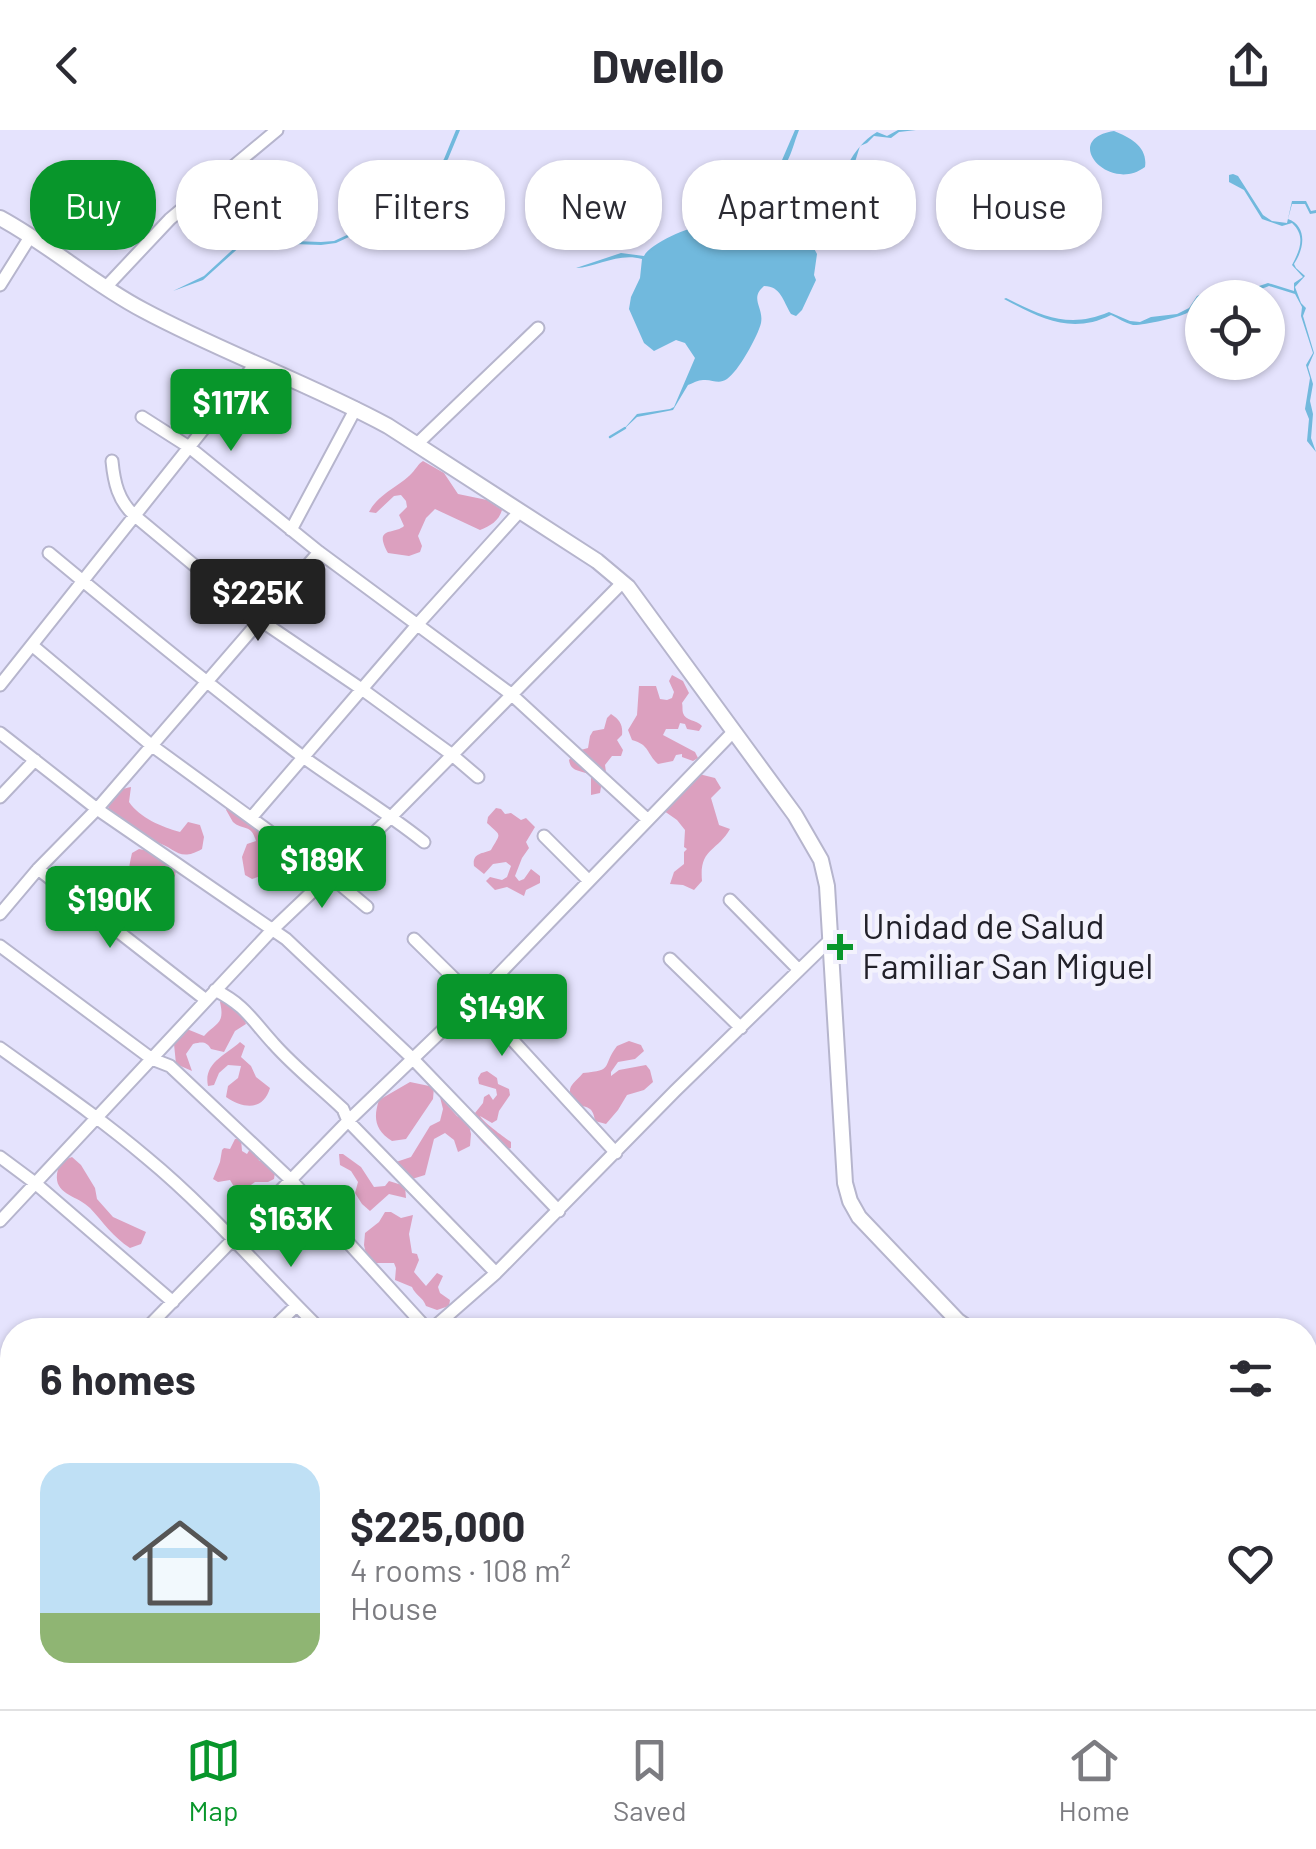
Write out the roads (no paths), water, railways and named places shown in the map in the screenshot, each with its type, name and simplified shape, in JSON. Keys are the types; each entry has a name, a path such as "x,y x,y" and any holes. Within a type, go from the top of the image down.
{"main road":[{"path":"0,218 30,236"},
{"path":"51,250 128,302 170,324 356,408 597,560 623,582 734,730 821,860 827,886 845,1182 850,1202 859,1217 956,1318"}],"street":[{"path":"106,287 170,220 278,130"},
{"path":"0,285 30,236"},
{"path":"416,444 538,328"},
{"path":"0,684 256,364"},
{"path":"291,530 356,408"},
{"path":"142,417 189,447 319,552 511,694 648,820"},
{"path":"112,461 114,481 124,506 135,516 260,620 364,690 478,777"},
{"path":"251,818 520,511"},
{"path":"0,914 319,552"},
{"path":"48,553 206,682 424,842"},
{"path":"0,1221 272,930 392,816 623,582"},
{"path":"33,646 151,746 366,906"},
{"path":"158,1318 348,1121 475,999 734,730"},
{"path":"0,733 96,808 286,939 412,1058 559,1211"},
{"path":"0,798 34,760"},
{"path":"544,836 590,881"},
{"path":"38,870 211,995 234,1000 250,1014 273,1044 343,1108 348,1121 496,1273"},
{"path":"730,900 799,970"},
{"path":"414,939 475,999 616,1153"},
{"path":"444,1318 496,1273 831,939"},
{"path":"0,946 152,1059 170,1066 291,1180 419,1318"},
{"path":"670,959 740,1028"},
{"path":"0,1048 149,1160 233,1238 308,1318"},
{"path":"0,1157 173,1302"},
{"path":"284,1318 296,1306"}],"water":[{"path":"456,130 460,130 448,159 444,159"},
{"path":"795,130 799,130 788,160 782,160"},
{"path":"898,130 916,130 899,132 891,138 874,136 861,146 877,132 887,136"},
{"path":"1114,131 1132,140 1144,154 1145,167 1131,174 1105,170 1102,160 1095,160 1091,153 1091,144 1098,136"},
{"path":"1229,175 1238,176 1263,215 1272,221 1287,223 1292,201 1306,201 1311,211 1316,210 1310,214 1305,204 1292,204 1288,219 1298,227 1302,238 1300,251 1294,264 1305,276 1295,287 1306,308 1303,316 1314,353 1308,367 1313,384 1311,438 1316,452 1307,441 1309,419 1305,409 1310,378 1306,365 1313,353 1301,316 1302,307 1295,294 1285,291 1294,291 1294,283 1303,277 1292,265 1299,249 1299,233 1292,223 1282,226 1262,219 1244,190 1229,182"},
{"path":"682,231 682,250 815,250 816,280 796,316 778,291 764,286 757,299 759,329 731,375 721,382 701,380 688,385 673,410 637,417 623,430 637,414 674,407 695,358 685,343 676,340 654,351 644,343 629,309 642,259 625,257 576,268 621,253 644,256 649,250 662,250 663,240"},
{"path":"236,250 203,280 173,291 204,276"},
{"path":"1004,299 1068,320 1109,312 1140,322 1185,310 1183,315 1137,325 1111,315 1069,324"}],"waterway":[{"path":"610,437 625,428"}],"place":[{"name":"Unidad de Salud Familiar San Miguel","path":"840,947"}]}
